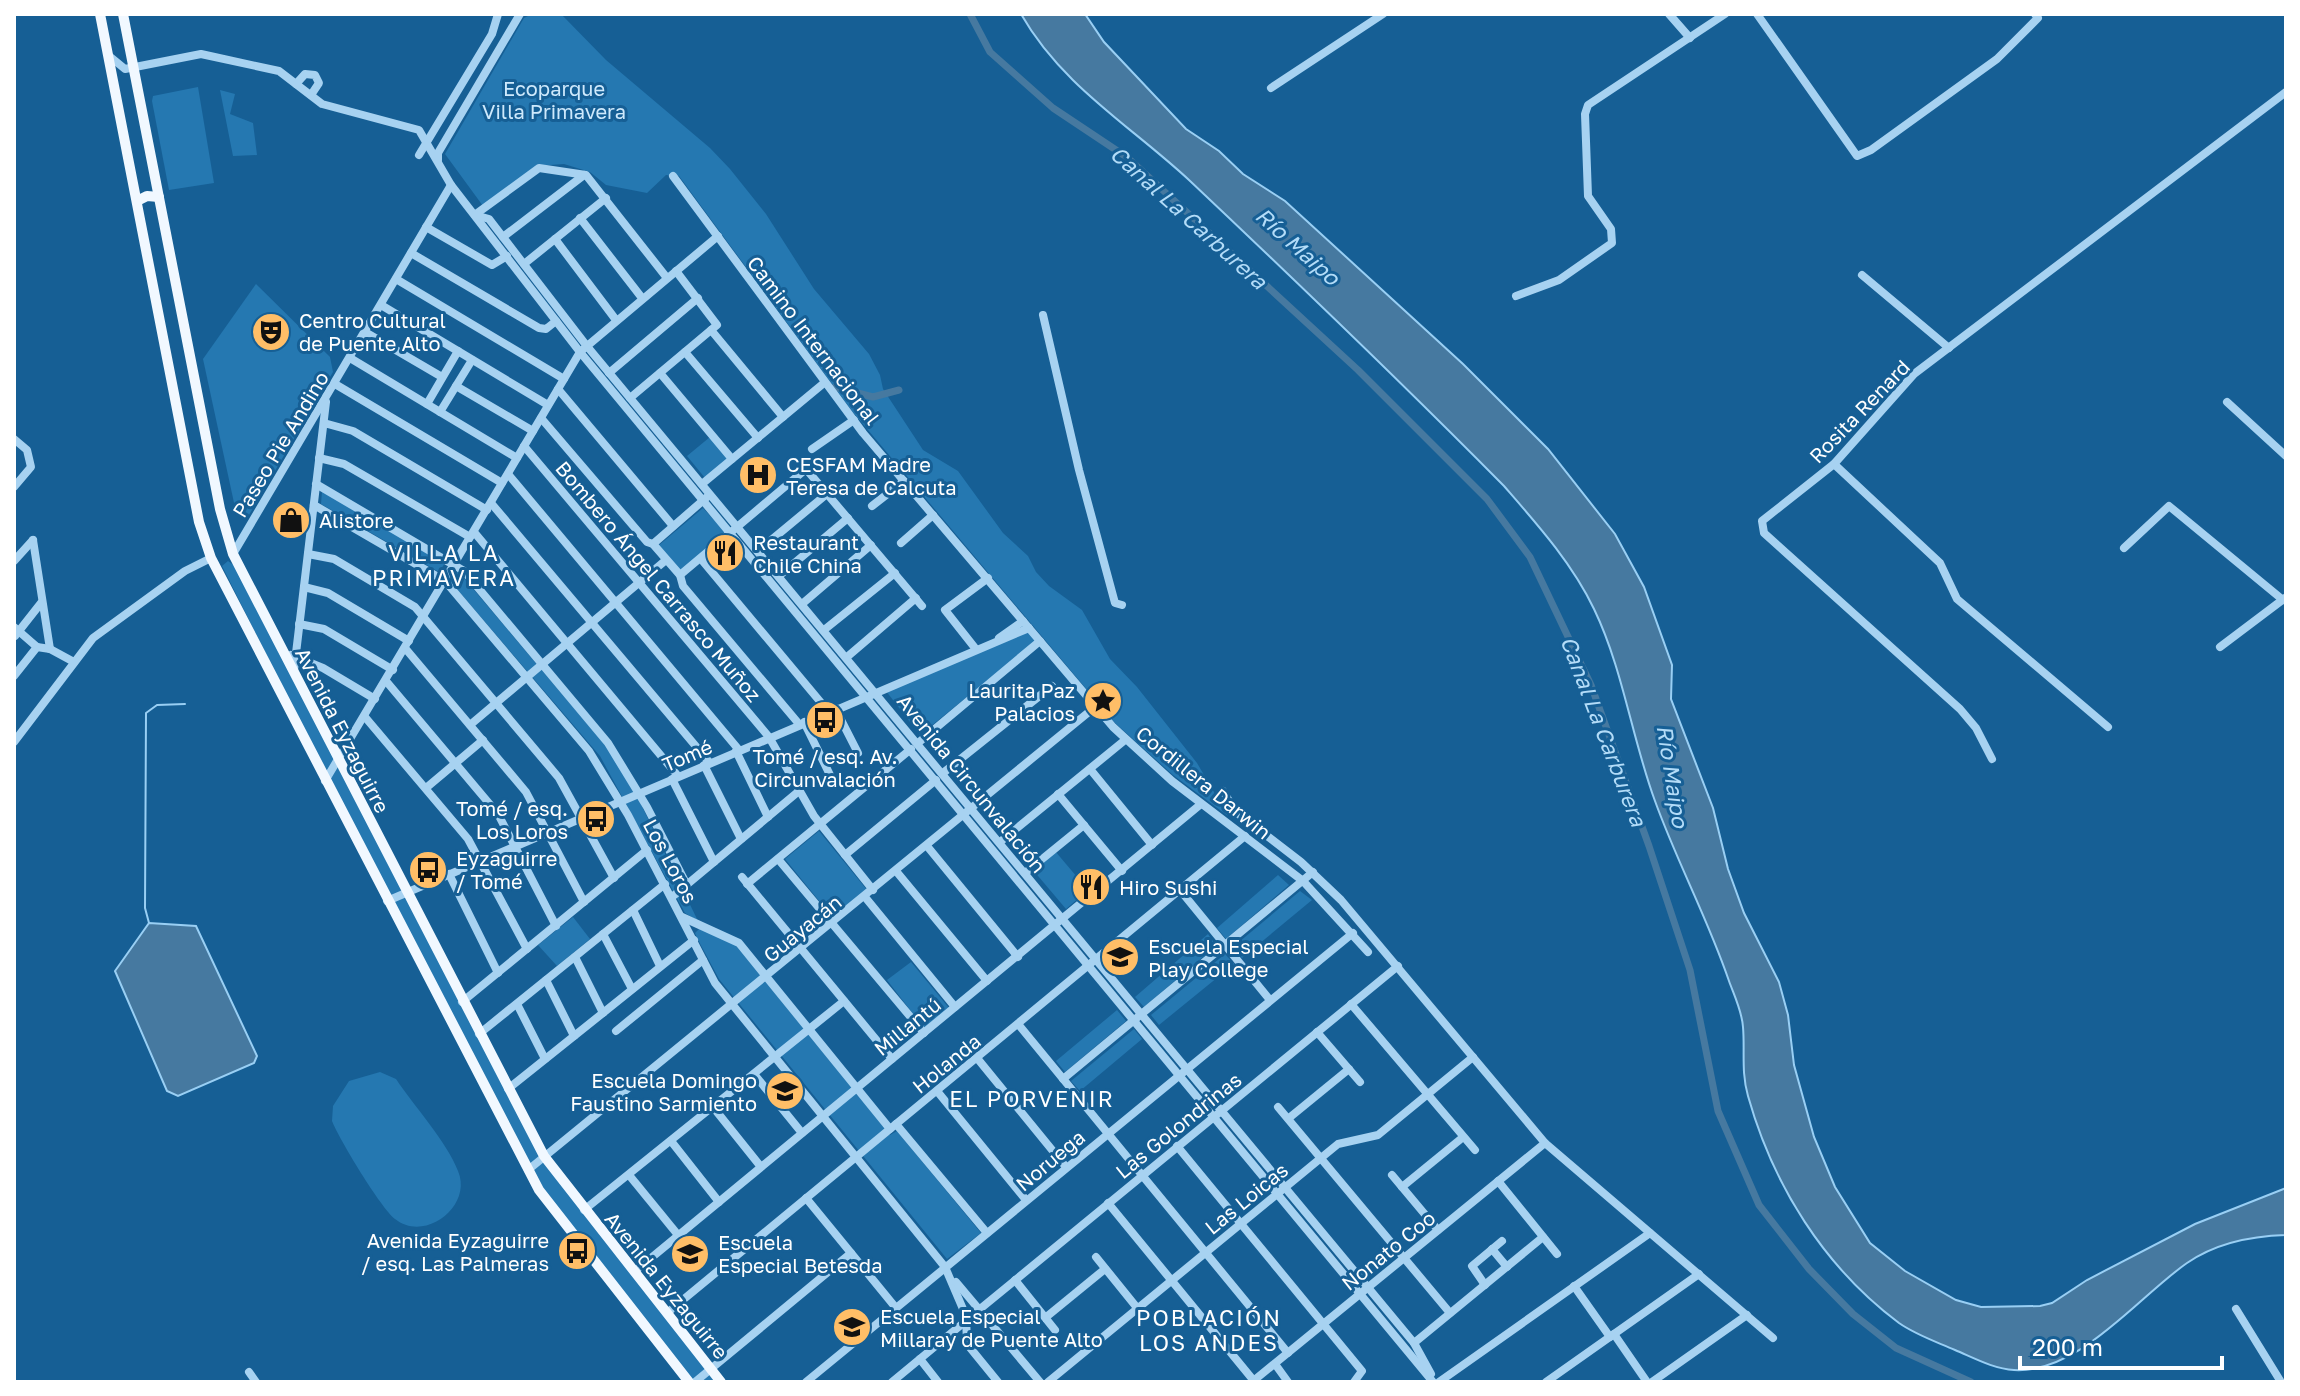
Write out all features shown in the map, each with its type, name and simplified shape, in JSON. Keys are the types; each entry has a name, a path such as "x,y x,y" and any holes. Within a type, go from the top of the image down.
{"main road":[{"name":"Avenida Eyzaguirre","path":"100,14 191,481 211,558 528,1170 549,1205 692,1382"},
{"name":"Avenida Eyzaguirre","path":"123,14 215,481 233,554 544,1156 721,1382"},
{"path":"137,201 147,196 159,197"},
{"path":"191,481 205,486 215,481"},
{"path":"233,601 239,593 252,592"},
{"path":"299,730 310,728 318,720"}],"street":[{"path":"419,155 492,34 498,14"},
{"path":"438,161 438,153 520,14"},
{"path":"1271,88 1383,14"},
{"path":"1669,14 1690,38"},
{"path":"1516,296 1559,280 1610,248 1611,229 1588,196 1586,109 1725,14"},
{"path":"1757,14 1857,156 1871,150 1997,59 2038,18 2035,14"},
{"path":"130,49 139,59 152,63"},
{"path":"108,54 121,68 133,69 201,54 273,69 329,107 414,126 427,142"},
{"path":"296,84 305,74 315,75 319,83 311,95"},
{"name":"Rosita Renard","path":"1992,759 1976,728 1960,709 1762,531 1762,521 1834,464 1902,386 2286,92"},
{"name":"Avenida Circunvalación","path":"427,142 451,185 556,321 609,373 702,484 707,497"},
{"path":"475,215 539,168 584,175 606,198 667,278"},
{"path":"503,237 584,175"},
{"name":"Camino Internacional","path":"673,176 824,383 1026,625"},
{"name":"Paseo Pie Andino","path":"233,554 451,185"},
{"path":"524,264 606,198"},
{"name":"Avenida Circunvalación","path":"475,215 486,216 583,348 866,695 940,776 1364,1290 1435,1382"},
{"path":"580,218 642,298"},
{"path":"426,227 492,265 507,256"},
{"path":"325,781 583,348 718,236"},
{"path":"555,239 616,320"},
{"path":"411,253 541,329 556,321"},
{"path":"676,271 698,298 714,327 783,417"},
{"path":"1862,275 1949,348"},
{"path":"396,279 564,379"},
{"path":"609,373 698,298"},
{"path":"381,305 548,405"},
{"path":"1043,315 1096,539 1115,603 1122,605"},
{"path":"630,398 714,327"},
{"path":"365,332 442,377"},
{"path":"427,404 458,351"},
{"path":"685,352 758,438"},
{"path":"350,358 517,458"},
{"path":"440,412 472,360"},
{"path":"660,373 732,459"},
{"path":"702,484 824,383"},
{"path":"335,384 502,483"},
{"path":"456,386 533,431"},
{"path":"558,389 673,526"},
{"path":"294,672 327,397"},
{"path":"2227,402 2286,456"},
{"path":"541,418 647,542 653,544 680,575 683,586 801,723 831,777"},
{"path":"812,449 854,420"},
{"path":"324,423 353,431 489,507 591,623 707,764 741,839"},
{"path":"14,439 27,450 31,467 14,487"},
{"name":"Bombero Ángel Carrasco Muñoz","path":"524,446 769,737 820,824 873,890"},
{"path":"319,458 344,464 472,535 567,643 675,778 714,862"},
{"path":"1834,464 1940,563 1957,599 2108,727"},
{"path":"680,575 806,469 919,602 847,657"},
{"path":"508,474 737,751 768,817"},
{"path":"872,506 904,481"},
{"path":"316,484 464,571 608,743 639,793 687,885"},
{"path":"758,551 828,493"},
{"path":"653,544 707,497"},
{"name":"Los Loros","path":"314,505 445,581 597,761 703,960 733,1005 1040,1382"},
{"path":"2124,548 2169,506 2284,599 2220,647"},
{"path":"901,543 933,515"},
{"path":"779,576 848,518"},
{"name":"Avenida Circunvalación","path":"735,531 758,551 847,657 914,746"},
{"path":"14,561 33,540 50,649"},
{"path":"802,604 871,545"},
{"path":"308,554 334,559 415,607 553,770 614,878"},
{"path":"14,742 93,638 185,571 211,558"},
{"path":"701,559 832,710 858,753"},
{"path":"470,725 666,560"},
{"path":"824,630 895,573"},
{"path":"975,648 945,610 988,578"},
{"path":"304,587 328,593 407,644 526,792 584,902"},
{"path":"41,603 15,632 37,647 50,649 74,662"},
{"path":"299,624 324,629 393,670"},
{"name":"Tomé","path":"387,901 1026,625"},
{"name":"Cordillera Darwin","path":"1026,625 1125,740 1201,804 1303,881 1368,952"},
{"path":"892,1059 744,881 778,859 1040,641"},
{"path":"14,676 37,647"},
{"path":"283,650 323,668 375,699"},
{"path":"386,681 498,814 556,926"},
{"path":"845,855 1052,686"},
{"name":"Guayacán","path":"528,1170 1095,707"},
{"path":"365,717 462,830 527,949"},
{"path":"426,788 483,740"},
{"path":"1000,842 1125,740"},
{"path":"1090,769 1152,845"},
{"path":"672,897 799,791"},
{"path":"1223,791 1240,816 1313,872 1398,966 1545,1143 1773,1338"},
{"path":"1058,794 1122,871"},
{"name":"Millantú","path":"634,1272 1061,923 1201,804"},
{"name":"Avenida Circunvalación","path":"968,812 1000,842 1061,923"},
{"path":"1025,873 1084,825"},
{"name":"Holanda","path":"667,1313 1245,836"},
{"path":"927,846 1018,957"},
{"path":"462,1002 647,850"},
{"path":"778,859 924,1033"},
{"path":"896,871 987,981"},
{"path":"1063,1079 1313,872"},
{"path":"449,874 498,973"},
{"path":"479,1034 665,884"},
{"path":"1180,890 1270,1000"},
{"path":"865,897 955,1007"},
{"path":"633,910 660,966"},
{"path":"682,917 736,941 857,1088 987,1233"},
{"name":"Noruega","path":"806,1382 1353,933"},
{"path":"603,934 632,989"},
{"path":"508,1089 694,940"},
{"path":"575,957 603,1013"},
{"path":"616,1031 703,960"},
{"name":"Las Golondrinas","path":"980,1309 1398,966"},
{"path":"546,980 574,1036"},
{"path":"584,1210 844,1001"},
{"path":"517,1004 545,1059"},
{"path":"1351,1004 1475,1150"},
{"path":"1018,1024 1288,1353"},
{"path":"1317,1032 1360,1082"},
{"name":"Las Loicas","path":"1048,1382 1322,1157 1343,1141 1378,1135 1473,1057"},
{"path":"977,1058 1066,1167"},
{"path":"1289,1118 1349,1069"},
{"path":"754,1074 802,1133"},
{"path":"937,1091 1026,1200"},
{"path":"713,1107 761,1167"},
{"path":"1278,1107 1450,1313"},
{"path":"1402,1187 1462,1138"},
{"path":"671,1141 719,1202"},
{"name":"Nonato Coo","path":"1253,1381 1545,1143"},
{"path":"1177,1146 1363,1374 1354,1382"},
{"path":"629,1175 678,1235"},
{"path":"1392,1175 1438,1230"},
{"path":"1498,1181 1557,1254"},
{"path":"806,1198 896,1308"},
{"path":"1108,1203 1253,1381"},
{"path":"1435,1382 1650,1233"},
{"path":"1414,1343 1543,1237"},
{"path":"1485,1285 1472,1267 1502,1241"},
{"path":"1492,1249 1507,1267"},
{"path":"692,1382 851,1253"},
{"path":"1096,1257 1138,1309"},
{"path":"1045,1318 1105,1269"},
{"path":"1546,1382 1699,1274"},
{"name":"Los Loros","path":"954,1280 967,1320 967,1344 998,1382"},
{"path":"1015,1280 1055,1330"},
{"path":"1574,1286 1649,1382 1747,1315"},
{"name":"Avenida Circunvalación","path":"1364,1290 1414,1343 1435,1382"},
{"path":"2236,1309 2281,1382"},
{"path":"892,1382 967,1320"},
{"path":"920,1359 938,1382"},
{"path":"1275,1364 1288,1382"},
{"path":"249,1372 256,1382"}],"green space":[{"name":"Ecoparque Villa Primavera","path":"532,14 561,14 606,60 710,148 730,169 766,214 814,289 869,354 880,375 883,389 923,450 958,471 1003,533 1028,556 1036,572 1049,586 1082,610 1110,659 1137,687 1197,763 1228,816 1173,775 1115,723 852,411 679,176 666,175 647,193 606,185 590,172 564,164 536,166 483,206 445,154 524,18"},
{"path":"198,87 214,183 169,190 153,96"},
{"path":"220,90 235,94 230,114 253,123 257,155 233,156"},
{"path":"256,284 330,357 333,372 246,520 236,512 203,359"},
{"path":"710,437 728,458 705,478 687,456"},
{"path":"322,491 445,563 439,572 321,504"},
{"path":"703,508 727,534 681,572 658,546"},
{"path":"228,561 235,566 535,1147 718,1382 694,1382 551,1202 536,1177 387,896 222,566"},
{"path":"458,571 611,752 633,788 698,921 685,913 600,756 450,581"},
{"path":"1028,631 1037,640 920,735 886,691"},
{"path":"819,831 867,890 833,918 785,859"},
{"path":"1055,851 1088,890 1066,909 1033,870"},
{"path":"1278,875 1289,885 1226,939 1217,928"},
{"path":"1300,891 1312,900 1242,958 1233,947"},
{"path":"573,917 590,939 557,966 538,945"},
{"path":"700,928 735,944 890,1135 897,1131 981,1233 947,1259 719,979 695,933"},
{"path":"1208,934 1216,946 1144,1007 1135,997"},
{"path":"1225,954 1234,964 1159,1025 1151,1015"},
{"path":"911,962 949,1008 924,1028 887,980"},
{"path":"1117,1010 1126,1021 1065,1072 1056,1061"},
{"path":"1134,1029 1142,1039 1080,1091 1071,1081"},
{"path":"380,1072 396,1079 438,1136 458,1171 461,1184 459,1197 453,1208 432,1224 420,1227 395,1219 361,1173 332,1121 333,1106 349,1081"}],"water":[{"name":"Río Maipo","path":"1021,14 1085,14 1104,42 1186,129 1219,151 1243,174 1285,201 1463,364 1548,449 1615,534 1644,587 1672,665 1671,699 1713,808 1728,869 1744,913 1779,982 1788,1015 1794,1065 1814,1137 1835,1187 1870,1243 1905,1271 1956,1300 1981,1307 2040,1306 2052,1303 2087,1280 2195,1224 2286,1188 2286,1235 2234,1242 2198,1256 2168,1277 2085,1347 2062,1360 2038,1368 2014,1370 1984,1363 1912,1331 1872,1301 1847,1276 1805,1222 1772,1161 1746,1087 1743,1027 1738,1003 1655,801 1604,632 1575,576 1553,544 1504,486 1189,180 1077,84 1056,63"},
{"path":"149,923 196,926 257,1056 254,1063 178,1096 167,1091 115,971"}],"waterway":[{"name":"Canal La Carburera","path":"970,14 990,52 1053,108 1128,158 1358,370 1487,499 1530,557 1591,685 1649,846 1690,970 1718,1111 1759,1205 1809,1269 1853,1314 1896,1348 1971,1382"},
{"path":"835,387 873,397 899,390"},
{"path":"149,923 145,908 146,713 157,705 185,704"}],"place":[{"name":"Centro Cultural de Puente Alto","path":"271,332"},
{"name":"CESFAM Madre Teresa de Calcuta","path":"758,475"},
{"name":"Alistore","path":"291,520"},
{"name":"Restaurant Chile China","path":"725,553"},
{"name":"Laurita Paz Palacios","path":"1103,701"},
{"name":"Tomé / esq. Av. Circunvalación","path":"825,720"},
{"name":"Tomé / esq. Los Loros","path":"596,819"},
{"name":"Eyzaguirre / Tomé","path":"428,870"},
{"name":"Hiro Sushi","path":"1091,887"},
{"name":"Escuela Especial Play College","path":"1120,957"},
{"name":"Escuela Domingo Faustino Sarmiento","path":"785,1091"},
{"name":"Avenida Eyzaguirre / esq. Las Palmeras","path":"577,1251"},
{"name":"Escuela Especial Betesda","path":"690,1254"},
{"name":"Escuela Especial Millaray de Puente Alto","path":"852,1327"}],"district":[{"name":"VILLA LA PRIMAVERA","path":"444,564"},
{"name":"EL PORVENIR","path":"1032,1098"},
{"name":"POBLACIÓN LOS ANDES","path":"1209,1330"}]}
